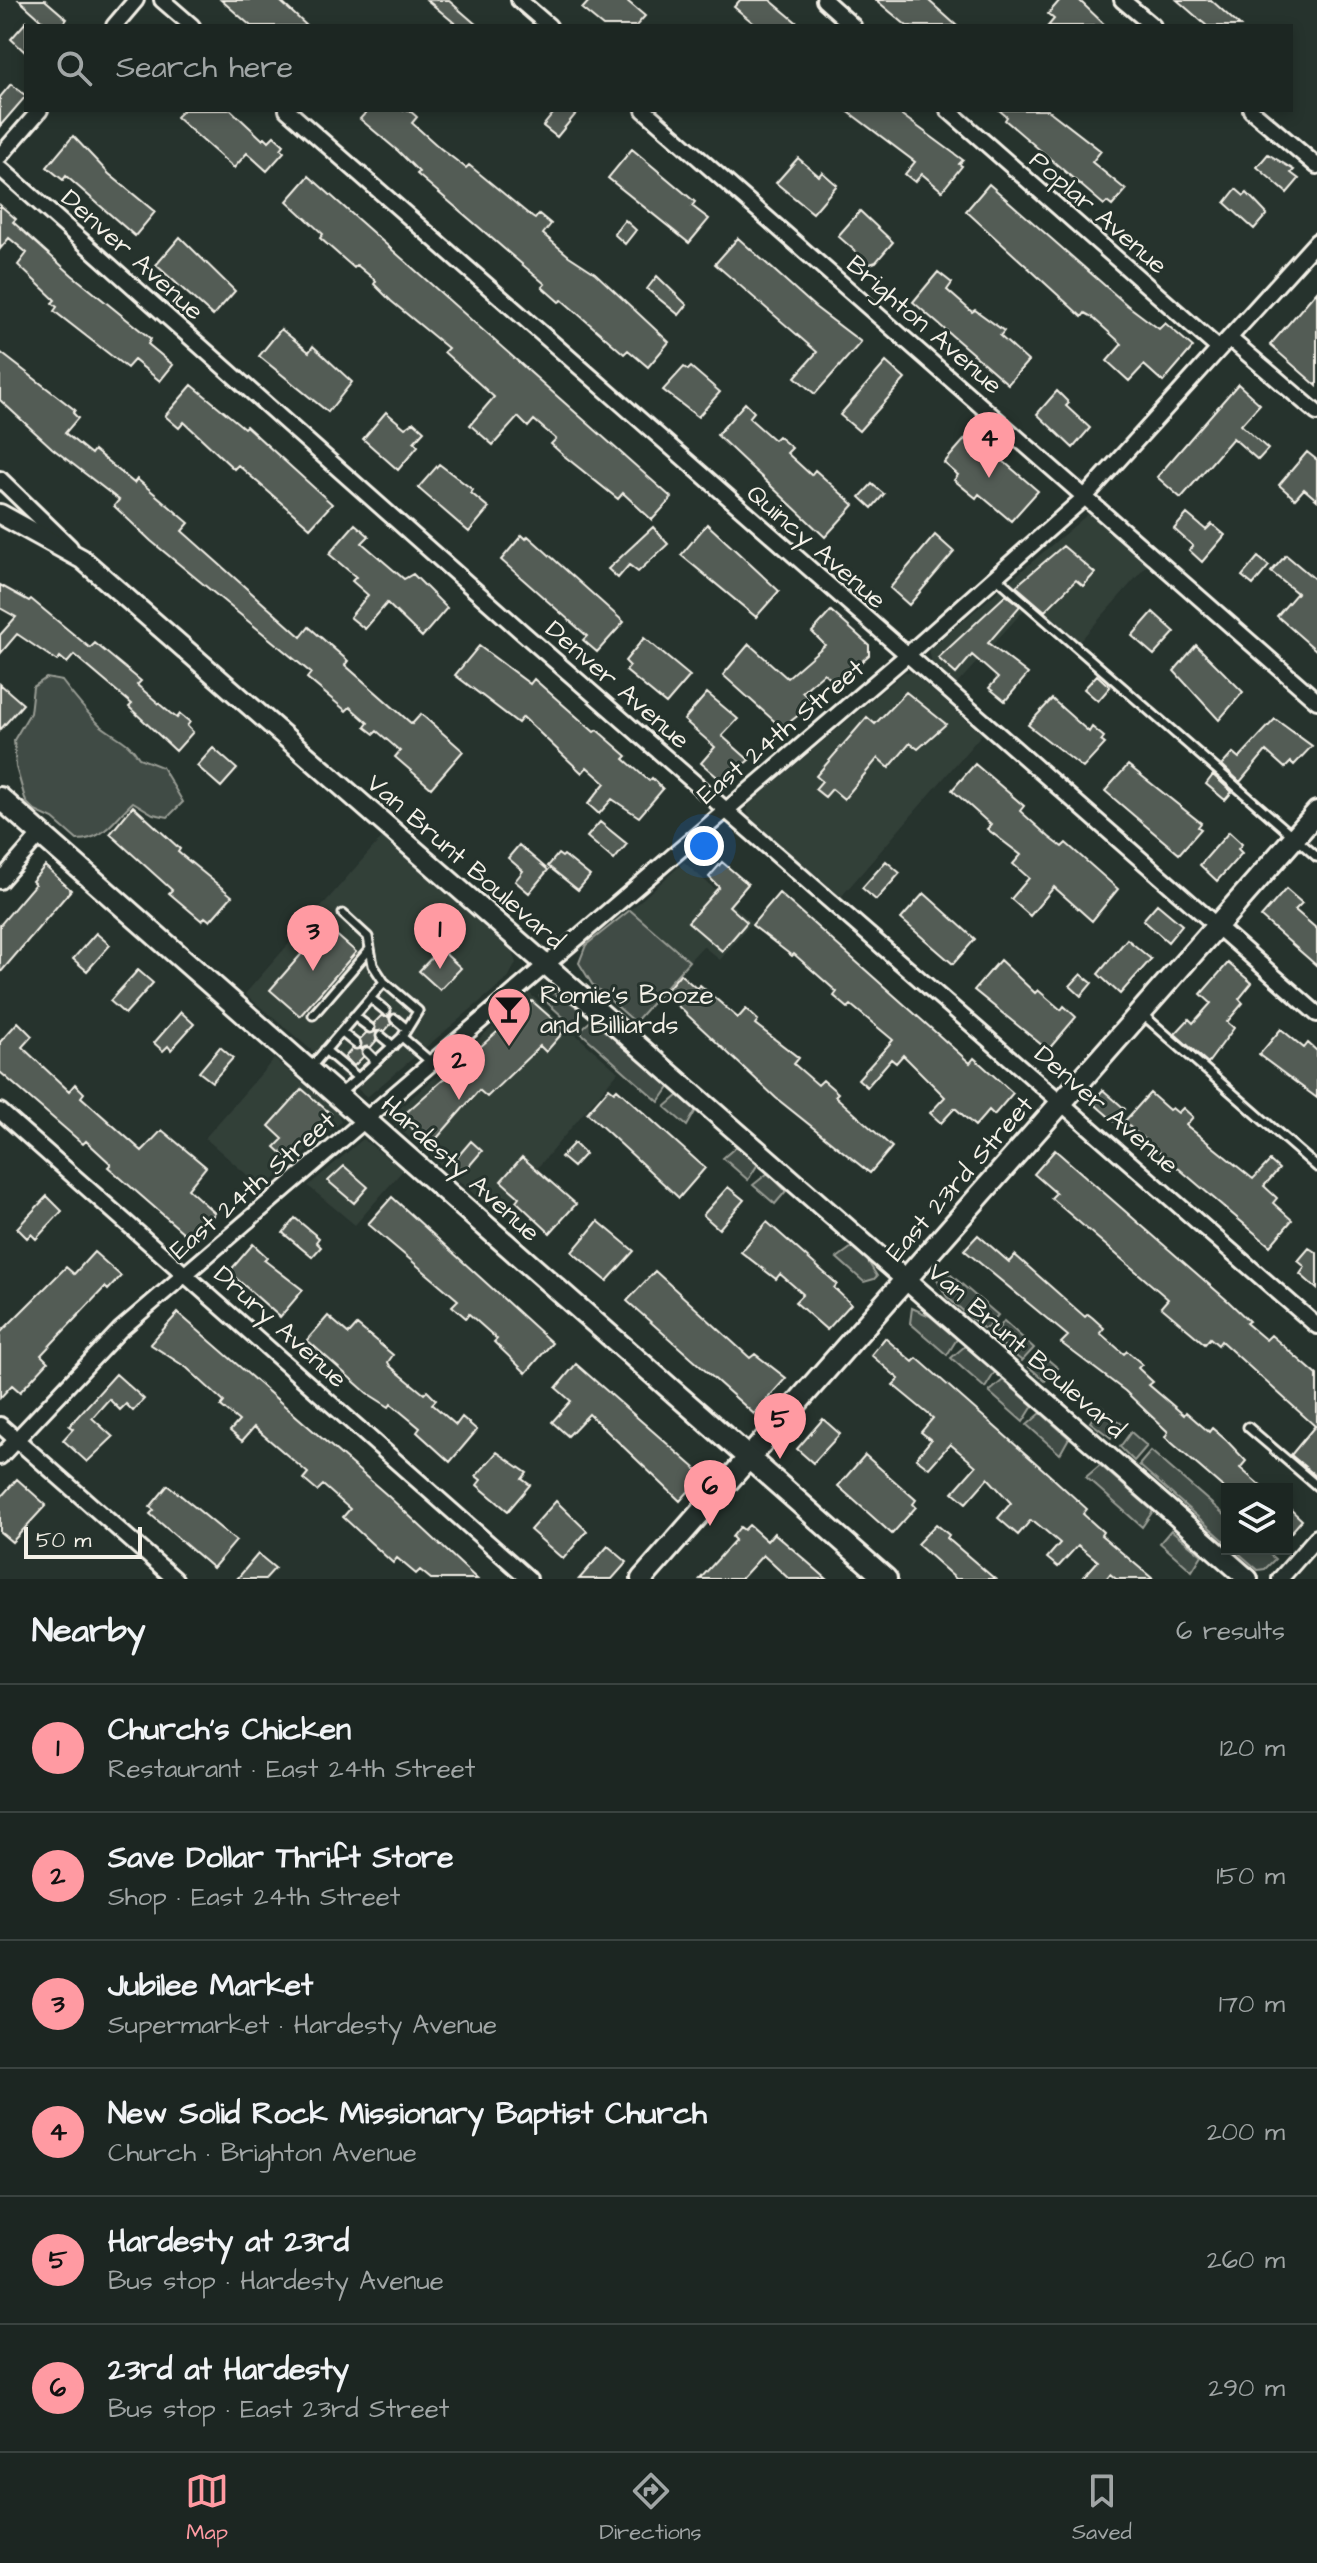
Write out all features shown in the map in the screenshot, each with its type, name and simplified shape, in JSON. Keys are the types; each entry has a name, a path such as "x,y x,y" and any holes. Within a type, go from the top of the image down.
{"main road":[{"name":"Hardesty Avenue","path":"0,798 886,1579"},
{"name":"East 23rd Street","path":"642,1579 1317,812"}],"street":[{"path":"116,24 136,0"},
{"path":"162,0 190,24"},
{"path":"519,0 547,24"},
{"path":"824,0 851,24"},
{"path":"1122,0 1151,24"},
{"path":"0,156 38,112"},
{"name":"Quincy Avenue","path":"289,112 1317,1014"},
{"name":"Brighton Avenue","path":"646,112 1317,701"},
{"name":"Poplar Avenue","path":"950,112 1224,344 1317,413"},
{"path":"1253,112 1317,166"},
{"name":"Denver Avenue","path":"0,168 725,809 1317,1326"},
{"name":"East 24th Street","path":"0,1457 120,1330 544,963 906,656 1085,497 1317,241"},
{"path":"0,479 82,559"},
{"name":"Van Brunt Boulevard","path":"0,514 82,559 1248,1579"},
{"path":"0,881 41,834"},
{"name":"Drury Avenue","path":"0,1111 529,1579"},
{"path":"0,1425 175,1579"},
{"path":"1280,1579 1317,1537"}],"lane":[{"path":"996,576 1317,857"},
{"path":"339,1094 393,1046 418,1011 384,982 373,965 368,937 343,914"},
{"path":"313,1015 370,949"},
{"path":"310,1069 384,982"},
{"path":"370,998 386,1011"},
{"path":"1141,1012 1317,1167"},
{"path":"354,1016 370,1028"},
{"path":"395,1019 431,1062"},
{"path":"341,1032 356,1044"},
{"path":"381,1036 393,1046"},
{"path":"325,1050 358,1078"},
{"path":"367,1052 376,1061"},
{"path":"1248,1427 1317,1486"}],"shaded area":[{"path":"1088,514 1149,563 1072,650 1024,610 957,684 932,663 929,650"},
{"path":"905,672 912,673 982,734 840,898 752,820 747,812 749,804"},
{"path":"46,678 62,681 100,725 126,743 139,758 162,767 183,802 168,817 153,814 133,802 102,832 77,840 53,819 35,811 26,802 16,767 14,740 30,713 33,687"},
{"path":"384,835 510,946 516,963 508,978 367,1097 245,994"},
{"path":"684,862 752,922 720,960 703,946 689,961 630,910"},
{"path":"630,910 689,961 635,1022 592,984 579,963 586,945"},
{"path":"548,990 583,1010 573,1026 540,996"},
{"path":"530,994 618,1072 498,1215 397,1127 391,1116"},
{"path":"593,1019 670,1086 659,1102 579,1031"},
{"path":"274,1059 338,1113 341,1122 263,1189 205,1138"},
{"path":"679,1095 696,1110 687,1126 665,1107"},
{"path":"363,1139 403,1170 355,1225 308,1186"},
{"path":"737,1146 758,1164 748,1180 723,1158"},
{"path":"768,1173 786,1191 775,1204 753,1185"},
{"path":"852,1247 867,1260 877,1276 874,1279 864,1282 837,1258"},
{"path":"944,1269 998,1315 987,1328 983,1328 947,1297 936,1278"},
{"path":"912,1308 930,1316 957,1339 947,1355 910,1323"},
{"path":"1004,1321 1034,1348 1022,1361 993,1337"},
{"path":"965,1346 995,1372 985,1388 951,1358"},
{"path":"1040,1353 1058,1368 1045,1381 1029,1367"},
{"path":"1003,1380 1033,1406 1023,1422 989,1392"},
{"path":"1101,1406 1123,1425 1111,1438 1090,1422"},
{"path":"1041,1413 1069,1438 1060,1454 1027,1425"},
{"path":"1131,1432 1147,1446 1134,1461 1120,1447"},
{"path":"1151,1451 1221,1512 1221,1538 1139,1465"},
{"path":"1100,1465 1153,1511 1142,1527 1086,1477"},
{"path":"1171,1530 1202,1555 1192,1571 1160,1543"},
{"path":"1241,1555 1270,1555 1275,1559 1265,1569 1258,1570"}],"building":[{"path":"19,0 45,0 67,19 63,24 46,24"},
{"path":"221,0 279,0 305,24 249,24"},
{"path":"427,0 448,0 476,24 456,24"},
{"path":"590,0 626,0 645,16 638,24 601,24 582,9"},
{"path":"740,0 770,0 799,24 755,24 734,7"},
{"path":"876,0 928,0 955,24 905,24"},
{"path":"1060,0 1079,0 1104,24 1050,24 1054,19 1048,14"},
{"path":"1177,0 1211,0 1238,24 1205,24"},
{"path":"24,24 24,51 11,39"},
{"path":"11,84 24,94 0,126 0,97"},
{"path":"181,112 233,112 263,140 265,137 269,141 274,136 284,145 281,149 284,152 267,171 247,153 234,168 176,117"},
{"path":"366,112 411,112 417,117 412,123 440,148 466,168 469,165 532,217 535,219 539,214 551,224 543,234 595,273 669,342 648,367 628,350 624,354 562,300 559,302 542,287 545,284 417,174 419,172 398,151 360,119"},
{"path":"554,112 577,112 557,137 543,126"},
{"path":"849,112 898,112 963,160 959,164 962,166 942,191 922,174 915,182 905,174 915,162"},
{"path":"1001,112 1051,112 1101,151 1092,162 1126,190 1112,206 1107,202 1104,205 1005,120 1007,117"},
{"path":"73,136 109,174 155,212 135,236 66,176 63,180 47,167"},
{"path":"632,149 695,202 692,206 709,219 689,243 608,178"},
{"path":"1268,154 1294,170 1291,173 1299,179 1287,193 1257,167"},
{"path":"798,158 819,176 822,172 837,185 813,213 776,183"},
{"path":"309,176 672,498 652,520 623,493 618,499 563,455 551,444 556,439 534,420 528,427 518,417 493,445 470,425 494,397 444,352 448,348 391,301 374,284 376,281 357,265 354,268 320,238 323,234 287,201"},
{"path":"989,184 1127,305 1159,329 1165,323 1193,347 1163,382 1144,365 1129,381 1107,361 1122,344 1092,317 1085,313 1082,317 966,211"},
{"path":"1236,189 1244,196 1247,193 1267,214 1254,229 1225,203"},
{"path":"0,205 16,219 13,222 72,275 151,339 148,344 173,365 160,381 134,360 127,368 54,311 57,307 52,303 55,300 18,265 27,253 9,238 0,249"},
{"path":"860,211 893,242 876,262 870,264 838,236"},
{"path":"625,220 636,230 625,244 614,234"},
{"path":"180,237 235,291 213,316 156,265"},
{"path":"738,238 815,307 861,342 815,394 795,377 817,352 715,264"},
{"path":"938,272 952,283 947,290 972,312 975,310 1004,331 1000,336 1028,361 1008,384 913,302"},
{"path":"657,276 687,305 679,315 647,289"},
{"path":"1317,291 1317,386 1270,345"},
{"path":"281,329 309,352 313,346 352,382 328,412 259,356"},
{"path":"0,352 75,410 73,413 78,418 65,433 91,454 94,450 134,483 137,479 189,523 182,531 301,637 309,627 348,661 345,665 412,724 421,714 463,751 431,788 395,757 400,751 377,731 374,734 365,727 368,723 350,707 346,711 307,678 311,673 151,541 114,506 119,500 52,448 0,400"},
{"path":"886,362 905,379 859,431 840,415"},
{"path":"684,367 688,370 691,367 720,392 698,417 663,390"},
{"path":"1238,384 1260,404 1241,425 1268,449 1258,460 1233,438 1181,498 1157,477"},
{"path":"192,385 244,428 246,426 332,504 310,528 238,465 234,469 184,422 179,428 165,416"},
{"path":"1057,391 1069,403 1066,406 1090,428 1073,448 1037,414"},
{"path":"745,403 754,412 749,418 774,440 778,436 792,448 787,453 811,475 815,470 854,505 825,537 717,435"},
{"path":"386,412 405,428 414,422 424,431 414,442 418,446 398,470 363,439"},
{"path":"972,431 1008,456 1003,461 1038,491 1011,521 979,494 976,498 954,480 958,475 944,463"},
{"path":"1307,452 1317,460 1317,500 1304,489 1295,499 1279,485"},
{"path":"439,464 473,490 471,493 489,508 469,532 418,488"},
{"path":"872,484 884,494 872,508 860,497"},
{"path":"1187,514 1206,530 1212,524 1225,535 1202,562 1189,550 1193,546 1174,529"},
{"path":"355,524 369,536 362,543 404,579 413,574 447,608 422,637 387,603 365,629 350,617 368,595 352,581 356,577 329,554"},
{"path":"707,524 779,591 756,617 681,555"},
{"path":"653,527 668,544 638,572 629,565 618,578 608,569"},
{"path":"522,535 526,539 528,536 624,622 597,652 583,640 587,636 501,560"},
{"path":"935,535 954,552 909,605 890,588"},
{"path":"1063,546 1095,573 1083,586 1076,580 1045,611 1016,586"},
{"path":"1286,555 1317,581 1317,651 1277,616 1297,593 1271,572"},
{"path":"1258,557 1269,566 1253,585 1242,576"},
{"path":"0,585 29,601 31,599 90,648 95,643 141,681 137,685 170,713 177,718 180,714 190,722 187,726 193,732 176,751 129,707 132,704 74,655 67,663 60,657 57,661 17,634 0,654 0,635 16,617 0,608"},
{"path":"1006,595 1020,606 988,643 1028,674 1005,701 989,688 998,678 972,655 956,674 938,658"},
{"path":"831,611 869,645 869,655 836,684 824,673 802,692 814,703 782,728 723,675 749,644 787,678 825,645 812,632"},
{"path":"1153,612 1175,632 1154,655 1132,636"},
{"path":"644,638 690,676 666,704 626,671 630,666 625,661"},
{"path":"1196,645 1243,692 1219,720 1174,671"},
{"path":"479,646 530,684 534,679 594,732 597,730 627,756 624,759 649,781 652,778 663,789 639,817 612,799 599,814 588,804 605,783 587,767 582,773 523,717 518,723 455,675"},
{"path":"1097,675 1110,687 1098,701 1084,689"},
{"path":"0,684 23,704 0,730"},
{"path":"906,692 946,724 918,749 910,743 889,768 878,758 844,799 832,789 825,797 815,789 822,781 816,776 867,717 875,724"},
{"path":"707,693 738,719 722,736 749,760 723,782 701,763 715,747 684,720"},
{"path":"1052,699 1089,732 1092,727 1104,737 1101,741 1105,744 1083,768 1028,725"},
{"path":"1275,719 1312,746 1294,765 1291,762 1285,768 1266,751 1240,782 1222,765 1233,753 1239,758"},
{"path":"213,748 237,769 221,787 197,766"},
{"path":"975,764 1024,806 1020,811 1049,837 1062,847 1066,843 1118,889 1092,921 1054,887 1030,916 1011,899 1029,878 1013,864 1021,855 987,829 991,825 952,790"},
{"path":"1128,765 1201,823 1198,827 1201,829 1179,854 1105,791"},
{"path":"1213,775 1232,792 1225,800 1206,784"},
{"path":"133,806 180,849 178,852 232,896 210,921 205,917 202,921 169,893 172,890 110,834"},
{"path":"600,822 627,844 614,860 587,837"},
{"path":"1229,832 1242,844 1238,849 1242,853 1217,881 1200,865"},
{"path":"519,845 548,870 529,893 515,881 523,871 508,858"},
{"path":"558,854 564,855 590,876 578,890 548,866"},
{"path":"886,861 900,873 876,900 862,888"},
{"path":"722,862 748,884 729,906 747,922 722,951 688,922 719,887 709,877"},
{"path":"45,866 71,890 0,973 0,925 35,884 32,881"},
{"path":"1286,889 1302,903 1295,910 1317,929 1317,966 1261,917"},
{"path":"779,893 970,1063 974,1058 1013,1093 994,1115 989,1110 975,1126 955,1108 941,1123 930,1113 945,1097 903,1055 896,1063 891,1059 867,1087 858,1079 893,1040 851,1005 848,1008 834,996 837,992 794,954 792,956 752,925"},
{"path":"924,893 975,939 953,964 901,919"},
{"path":"1157,904 1182,925 1168,942 1143,920"},
{"path":"326,926 356,952 300,1016 270,990"},
{"path":"96,933 110,945 87,971 73,959"},
{"path":"1127,939 1151,959 1120,994 1098,974"},
{"path":"440,949 461,968 440,990 419,971"},
{"path":"1000,960 1035,993 1038,990 1061,1010 1064,1006 1076,1017 1048,1050 974,990"},
{"path":"1228,963 1252,983 1239,999 1243,1003 1227,1022 1234,1028 1208,1063 1175,1034 1189,1019 1193,1023 1211,1003 1201,994"},
{"path":"138,970 153,983 125,1014 110,1001"},
{"path":"680,974 697,989 700,985 738,1018 746,1009 758,1020 755,1024 799,1058 794,1064 818,1085 823,1080 838,1093 835,1096 892,1147 870,1173 776,1098 664,993"},
{"path":"1081,974 1092,983 1081,996 1070,986"},
{"path":"532,1001 565,1030 546,1052 540,1046 487,1097 479,1090 431,1145 400,1118"},
{"path":"181,1012 194,1024 171,1050 168,1046 163,1051 154,1043"},
{"path":"381,1016 389,1017 391,1024 385,1031 377,1031 376,1041 371,1047 362,1048 363,1057 354,1066 345,1057 352,1049 361,1049 360,1039 366,1033 375,1032 374,1023"},
{"path":"18,1022 32,1036 22,1047 69,1091 75,1084 84,1093 81,1097 142,1151 162,1130 206,1167 188,1189 215,1213 192,1240 108,1167 111,1164 86,1141 83,1144 0,1072 0,1042"},
{"path":"1281,1029 1304,1048 1308,1043 1317,1051 1317,1098 1259,1055"},
{"path":"220,1047 233,1058 212,1082 199,1072"},
{"path":"609,1088 614,1092 617,1089 705,1168 679,1198 587,1113"},
{"path":"302,1089 331,1114 288,1159 275,1147 283,1139 269,1126"},
{"path":"1103,1090 1125,1109 1114,1121 1092,1102"},
{"path":"1150,1093 1169,1110 1172,1108 1178,1113 1183,1108 1193,1117 1186,1125 1253,1179 1270,1161 1279,1169 1264,1186 1277,1198 1273,1203 1292,1220 1270,1246 1124,1122"},
{"path":"471,1141 482,1151 464,1172 453,1162"},
{"path":"574,1143 585,1154 573,1167 561,1157"},
{"path":"1055,1150 1228,1301 1249,1321 1246,1323 1266,1340 1271,1335 1317,1375 1317,1477 1291,1455 1315,1426 1221,1341 1218,1345 1210,1338 1205,1344 1161,1307 1168,1299 1051,1198 1056,1193 1034,1174"},
{"path":"522,1157 576,1204 550,1233 516,1201 519,1197 501,1181"},
{"path":"344,1166 368,1187 354,1203 328,1181"},
{"path":"728,1187 744,1200 719,1229 703,1215"},
{"path":"47,1196 62,1211 36,1239 31,1234 27,1238 17,1228"},
{"path":"392,1197 552,1343 526,1373 494,1342 497,1339 469,1314 466,1318 452,1306 458,1300 368,1224"},
{"path":"295,1218 319,1238 316,1242 321,1247 312,1257 283,1233"},
{"path":"598,1221 634,1251 607,1281 572,1252"},
{"path":"767,1222 837,1284 834,1288 851,1304 827,1330 795,1302 803,1294 780,1274 776,1279 741,1252"},
{"path":"978,1235 1009,1262 1015,1255 1085,1317 1088,1314 1093,1318 1104,1328 1100,1333 1124,1354 1127,1351 1142,1364 1138,1368 1153,1382 1149,1385 1184,1415 1186,1412 1209,1432 1212,1428 1227,1441 1246,1461 1240,1468 1257,1483 1221,1483 1221,1486 1165,1437 1168,1432 1125,1391 1061,1343 1068,1336 964,1250"},
{"path":"253,1244 267,1257 264,1260 303,1290 280,1317 229,1272"},
{"path":"1309,1248 1317,1253 1317,1289 1300,1274 1305,1267 1298,1261"},
{"path":"94,1252 121,1276 108,1290 105,1287 41,1355 48,1362 20,1392 12,1385 0,1398 0,1333 66,1267 74,1274"},
{"path":"655,1271 750,1358 755,1354 786,1378 754,1414 627,1301"},
{"path":"178,1313 387,1495 477,1579 431,1579 420,1570 416,1574 397,1558 393,1563 343,1517 350,1509 323,1485 317,1491 303,1479 308,1473 254,1427 242,1441 230,1431 239,1421 221,1406 224,1402 187,1368 150,1344"},
{"path":"328,1316 349,1334 357,1325 393,1355 388,1362 390,1366 424,1394 427,1391 436,1400 432,1404 456,1425 462,1417 477,1430 450,1462 417,1432 420,1428 391,1404 389,1407 367,1393 307,1340"},
{"path":"885,1338 913,1362 917,1358 1045,1471 1087,1509 1083,1514 1103,1532 1101,1535 1153,1579 1116,1579 1110,1574 1106,1579 1082,1579 1098,1561 1078,1545 1058,1567 1047,1558 1060,1543 1035,1522 1030,1521 1018,1535 998,1518 1011,1503 988,1478 966,1503 953,1492 976,1466 950,1444 929,1468 916,1458 931,1440 921,1432 933,1418 893,1385 899,1379 871,1355"},
{"path":"576,1364 703,1475 680,1501 589,1414 568,1436 552,1422 571,1401 556,1388"},
{"path":"116,1374 144,1399 133,1411 126,1404 120,1410 109,1399 92,1418 113,1437 87,1462 63,1440 73,1429 69,1426"},
{"path":"823,1419 840,1434 813,1463 797,1449"},
{"path":"497,1452 527,1473 522,1479 530,1485 508,1511 477,1485 481,1480 476,1476"},
{"path":"865,1455 916,1500 913,1504 916,1507 892,1534 838,1486"},
{"path":"17,1479 46,1505 12,1542 0,1532 0,1498"},
{"path":"168,1485 236,1541 213,1568 150,1514 154,1510 150,1507"},
{"path":"556,1501 587,1531 563,1559 530,1530"},
{"path":"1293,1512 1302,1520 1293,1530"},
{"path":"936,1524 949,1535 947,1538 995,1579 956,1579 917,1544"},
{"path":"749,1525 767,1541 774,1533 827,1579 789,1579 763,1555 741,1579 700,1579 735,1540 732,1537 740,1527 744,1530"},
{"path":"608,1546 627,1562 612,1579 579,1579"},
{"path":"258,1554 275,1568 265,1579 237,1579"}],"place":[{"name":"New Solid Rock Missionary Baptist Church","path":"989,478"},
{"name":"Church's Chicken","path":"440,969"},
{"name":"Jubilee Market","path":"313,971"},
{"name":"Romie's Booze and Billiards","path":"509,1048"},
{"name":"Save Dollar Thrift Store","path":"459,1100"},
{"name":"Hardesty at 23rd","path":"780,1459"},
{"name":"23rd at Hardesty","path":"710,1526"}]}
